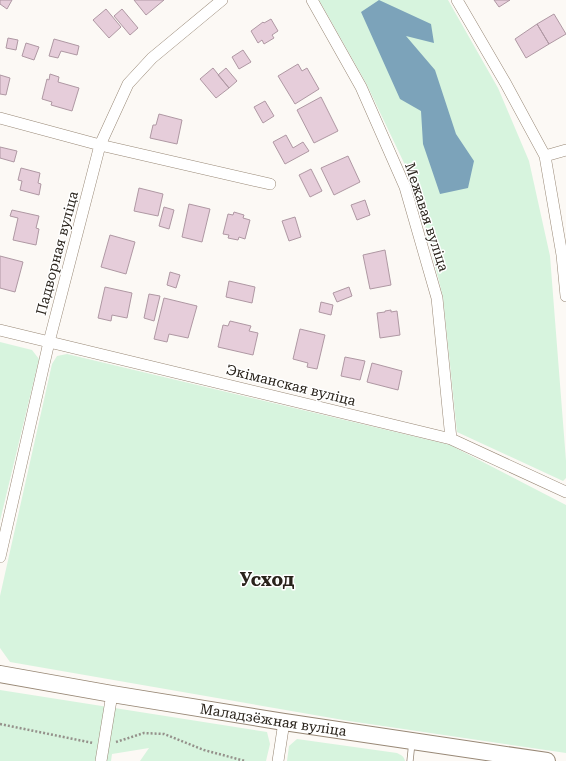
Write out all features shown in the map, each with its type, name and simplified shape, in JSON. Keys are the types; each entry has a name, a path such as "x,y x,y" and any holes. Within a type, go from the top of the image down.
{"main road":[{"name":"Маладзёжная вуліца","path":"0,674 284,722 547,761"}],"street":[{"name":"Падворная вуліца","path":"0,556 49,342 100,145 128,84 152,58 222,0"},
{"name":"Межавая вуліца","path":"312,0 361,87 405,187 437,298 451,439"},
{"path":"457,0 546,156 562,255 566,296"},
{"path":"0,118 100,145 270,184"},
{"path":"546,156 566,150"},
{"name":"Экіманская вуліца","path":"0,330 451,439 566,492"},
{"path":"101,761 112,694"},
{"path":"278,761 284,722"}],"lane":[{"path":"410,761 412,742"}],"path":[{"path":"0,724 104,746 144,733 164,734 204,750 245,761"}],"green space":[{"path":"319,0 448,0 498,88 529,161 550,256 566,461 566,478 563,481 457,432 443,297 415,186 366,83"},
{"path":"0,342 32,350 39,359 0,521"},
{"path":"67,354 450,445 566,505 566,753 349,721 10,662 0,648 0,596 52,364 57,356"},
{"path":"0,690 267,732 270,744 266,761 140,761 149,748 112,754 111,761 0,761"},
{"path":"297,739 397,753 403,757 405,761 287,761 289,746"}],"water":[{"path":"379,0 431,24 434,43 406,36 435,70 456,134 474,161 468,188 440,194 423,144 421,111 400,99 361,12"}],"building":[{"path":"0,0 12,0 7,9 0,4"},
{"path":"134,0 164,0 146,15"},
{"path":"494,0 510,0 499,7"},
{"path":"106,9 121,27 109,38 93,20"},
{"path":"122,9 138,28 130,35 114,16"},
{"path":"554,14 566,34 549,44 537,24"},
{"path":"271,19 278,31 272,35 274,38 264,44 262,40 258,43 251,31 263,22 264,23"},
{"path":"537,24 549,44 526,58 515,39"},
{"path":"8,38 18,40 16,50 6,48"},
{"path":"54,39 79,46 77,55 61,51 58,58 49,56"},
{"path":"26,43 39,47 34,60 22,56"},
{"path":"243,50 251,62 239,69 232,57"},
{"path":"298,64 302,71 307,68 319,89 295,104 278,76"},
{"path":"213,68 229,88 216,98 200,79"},
{"path":"226,68 237,81 229,88 218,75"},
{"path":"50,74 59,77 58,82 79,88 72,111 51,105 52,102 42,99 47,79 49,80"},
{"path":"0,75 10,78 6,95 0,94"},
{"path":"321,97 338,131 314,143 297,110"},
{"path":"265,101 274,116 263,123 254,107"},
{"path":"159,114 182,120 177,144 150,138 153,125 156,125"},
{"path":"286,135 293,148 303,142 309,151 285,164 273,142"},
{"path":"0,147 17,151 14,162 0,158"},
{"path":"348,156 360,182 334,195 321,168"},
{"path":"21,168 40,173 38,183 41,184 39,195 20,190 22,181 18,180"},
{"path":"311,169 322,191 310,197 299,175"},
{"path":"139,188 163,194 158,216 134,211"},
{"path":"365,200 370,215 357,220 351,205"},
{"path":"189,204 210,209 202,242 182,237"},
{"path":"164,207 174,210 169,229 159,226"},
{"path":"12,210 39,216 36,228 39,229 36,245 13,240 18,218 10,216"},
{"path":"234,212 244,215 243,218 250,220 245,239 239,237 238,240 228,238 229,235 223,234 228,214 233,215"},
{"path":"295,217 301,237 289,241 282,221"},
{"path":"110,235 135,242 126,274 101,267"},
{"path":"385,250 391,285 370,289 363,255"},
{"path":"0,256 23,262 15,292 0,288"},
{"path":"170,272 180,275 176,288 167,285"},
{"path":"229,281 255,287 252,303 226,297"},
{"path":"105,287 132,293 127,318 112,315 111,321 98,318"},
{"path":"349,287 352,296 337,302 333,293"},
{"path":"149,294 160,296 154,321 144,318"},
{"path":"164,298 197,306 188,338 169,334 167,342 154,339"},
{"path":"321,302 333,305 331,315 319,312"},
{"path":"391,310 391,312 397,311 400,335 380,338 377,313"},
{"path":"230,321 251,326 249,331 258,333 253,355 218,347 223,325 228,326"},
{"path":"300,329 325,335 317,369 307,367 308,363 293,359"},
{"path":"345,357 365,361 360,380 341,376"},
{"path":"372,363 402,371 398,390 367,382"}],"district":[{"name":"Усход","path":"267,579"}]}
